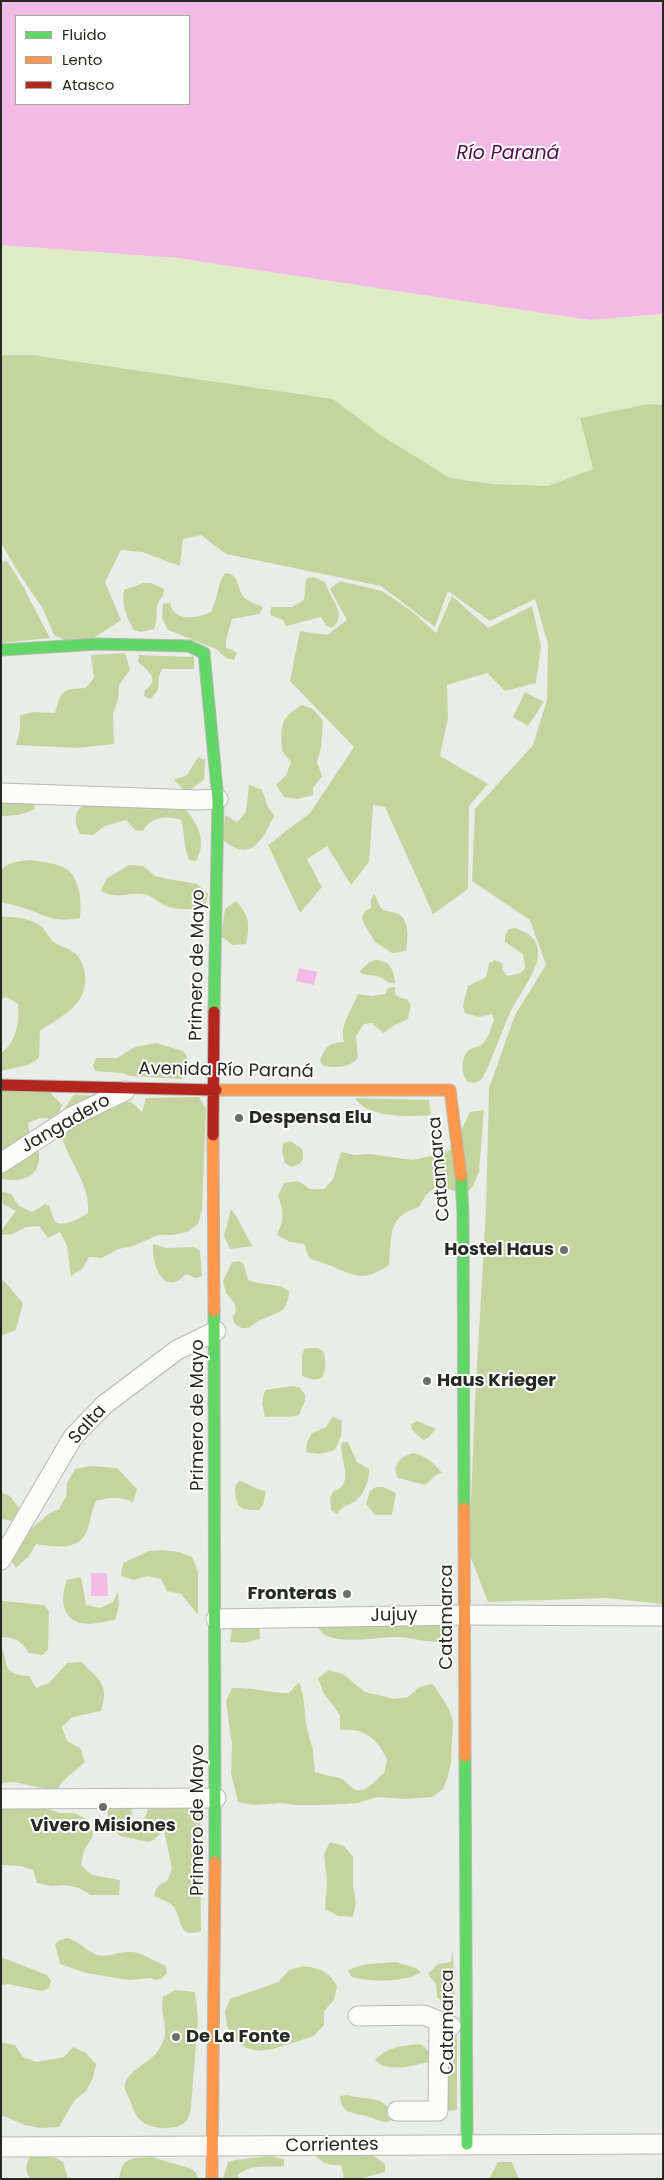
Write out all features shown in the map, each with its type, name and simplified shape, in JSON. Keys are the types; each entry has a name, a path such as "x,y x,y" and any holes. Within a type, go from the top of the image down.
{"street":[{"name":"Primero de Mayo","path":"1,650 98,644 189,646 204,653 218,799 213,1090 216,1331 216,1798 212,2179"},
{"path":"1,793 198,800 218,799"},
{"name":"Avenida Río Paraná","path":"1,1085 213,1090 450,1090"},
{"name":"Jangadero","path":"1,1163 73,1116 131,1088"},
{"name":"Catamarca","path":"450,1090 460,1161 463,1214 467,2144"},
{"name":"Salta","path":"1,1560 73,1437 104,1405 177,1350 216,1331"},
{"name":"Jujuy","path":"216,1619 464,1615 663,1616"},
{"path":"1,1798 216,1798"},
{"path":"358,2016 424,2015 466,2032"},
{"path":"397,2111 438,2111 439,2021"},
{"name":"Corrientes","path":"1,2148 663,2144"}],"green space":[{"path":"1,245 177,258 590,320 663,314 663,405 648,404 581,418 593,469 549,486 493,484 450,478 381,436 333,399 32,355 1,355"},
{"path":"1,355 32,355 333,399 382,436 450,478 493,484 548,486 593,469 580,418 648,404 663,405 663,1604 606,1598 488,1602 469,1553 475,1401 486,1209 489,1088 515,1015 546,965 530,920 472,881 475,809 533,745 547,700 548,644 535,599 490,621 448,591 435,627 381,586 226,554 201,535 183,539 180,566 142,552 121,550 105,582 121,620 80,647 54,635 43,609 1,543"},
{"path":"7,561 23,586 50,638 1,643 1,562"},
{"path":"225,573 234,576 245,598 263,607 260,614 232,619 226,648 237,653 234,660 226,658 216,649 168,630 162,618 163,604 170,603 176,614 181,616 193,617 211,612 220,581"},
{"path":"313,577 325,582 339,612 337,623 332,628 326,625 321,617 286,626 283,620 270,615 271,607 292,607 304,600 306,579"},
{"path":"340,581 382,591 414,613 436,633 452,596 488,628 532,606 541,646 536,683 505,691 487,673 447,685 448,717 440,756 488,784 469,806 468,889 433,914 385,807 373,805 369,862 351,885 327,846 307,859 322,887 300,913 268,845 310,813 354,747 290,681 300,631 327,635 347,620 330,589"},
{"path":"143,583 151,583 164,589 157,608 154,629 141,632 134,630 129,621 125,611 123,596 124,590"},
{"path":"125,653 130,670 119,685 118,700 113,714 114,744 78,748 16,745 20,731 20,715 34,712 55,713 61,695 64,692 72,689 86,688 94,678 91,655"},
{"path":"139,655 194,657 194,669 162,669 159,676 158,690 151,699 144,696 145,690 152,683 152,679 149,672 138,662"},
{"path":"525,692 544,702 528,726 513,717"},
{"path":"302,705 313,709 323,721 321,748 317,762 322,776 313,788 313,795 298,799 284,797 276,785 286,775 291,762 282,751 281,736 283,724 289,714"},
{"path":"198,757 205,760 204,780 191,789 184,790 174,780 187,775"},
{"path":"249,785 262,790 268,807 274,816 265,834 255,846 241,849 233,847 223,840 225,815 237,822 246,812"},
{"path":"1,794 33,801 35,808 23,814 1,816"},
{"path":"85,804 183,807 193,819 201,839 201,847 196,861 189,860 181,820 176,818 159,818 146,826 143,831 135,830 126,820 105,826 93,835 80,834 76,818 78,810"},
{"path":"30,860 60,866 72,874 78,886 81,906 80,918 54,919 1,902 1,870 18,861"},
{"path":"129,865 143,866 155,876 197,884 208,894 205,908 175,909 146,895 113,895 101,891 106,879"},
{"path":"374,894 381,908 401,915 404,919 407,929 406,951 392,953 375,942 364,924 362,917 365,911 371,908 371,900"},
{"path":"236,901 244,911 248,921 248,931 246,944 232,945 221,936 225,909"},
{"path":"1,916 34,922 44,929 55,943 76,954 82,964 85,986 82,995 72,1009 40,1031 39,1058 28,1065 1,1071 1,1053 11,1043 16,1031 18,1004 6,997 1,999"},
{"path":"515,928 529,935 537,944 538,955 535,966 530,979 510,1013 482,1079 475,1083 468,1082 463,1071 464,1057 469,1050 483,1043 494,1020 492,1014 479,1017 465,1013 463,1006 468,986 486,977 489,963 495,960 502,963 503,970 507,976 521,973 525,968 523,954 505,942 505,935 509,929"},
{"path":"375,960 388,964 394,974 395,983 359,972 368,963"},
{"path":"395,987 395,994 400,998 407,999 411,1005 408,1019 383,1033 372,1023 364,1024 356,1036 358,1058 351,1064 334,1067 324,1066 320,1061 328,1046 344,1042 343,1030 358,994 372,996 385,994 388,988"},
{"path":"156,1043 183,1051 187,1057 182,1079 129,1076 123,1073 95,1071 93,1065 96,1058 117,1058 135,1047"},
{"path":"1,1083 47,1089 62,1105 58,1117 74,1095 104,1096 133,1103 142,1112 146,1098 199,1097 206,1109 202,1210 198,1224 187,1232 158,1235 133,1246 118,1249 102,1258 89,1257 82,1269 71,1276 67,1246 60,1232 48,1238 39,1226 26,1227 13,1234 1,1235 1,1231 16,1211 3,1204 1,1191 11,1194 19,1206 32,1212 45,1204 49,1206 55,1222 63,1224 72,1222 88,1213 88,1204 81,1178 64,1143 56,1119 41,1118 28,1123 30,1135 39,1151 39,1160 34,1172 20,1180 1,1179"},
{"path":"355,1098 429,1100 431,1115 401,1116 378,1113 361,1105"},
{"path":"484,1110 479,1172 473,1186 464,1195 438,1185 426,1195 419,1207 401,1216 396,1222 391,1237 389,1265 381,1270 363,1276 351,1274 309,1258 304,1244 290,1242 277,1235 282,1216 278,1196 284,1183 298,1181 310,1189 324,1189 333,1179 341,1152 413,1160 439,1154 452,1149 470,1112"},
{"path":"290,1141 302,1149 303,1156 302,1161 298,1165 291,1167 285,1163 282,1150 283,1143"},
{"path":"231,1209 253,1246 230,1249 224,1236"},
{"path":"153,1244 166,1248 194,1247 200,1251 202,1276 196,1278 186,1274 178,1281 171,1282 165,1280 156,1268"},
{"path":"239,1261 244,1265 248,1280 280,1286 289,1291 286,1304 281,1311 245,1328 241,1328 234,1323 235,1304 226,1293 223,1281 232,1262"},
{"path":"1,1280 23,1303 16,1330 1,1336"},
{"path":"318,1348 324,1353 325,1366 323,1376 316,1379 302,1376 304,1349"},
{"path":"293,1386 300,1388 305,1394 305,1401 299,1415 265,1417 262,1403 265,1390"},
{"path":"333,1416 342,1421 341,1436 335,1450 320,1454 306,1452 307,1442 312,1433 326,1427"},
{"path":"417,1421 436,1429 429,1437 423,1440 412,1430 411,1424"},
{"path":"342,1442 348,1442 357,1462 369,1469 369,1473 365,1487 357,1500 337,1514 331,1510 330,1497 344,1483 345,1470 341,1448"},
{"path":"413,1453 429,1460 442,1473 436,1475 425,1485 398,1478 396,1465 401,1459"},
{"path":"90,1466 117,1468 137,1489 133,1503 120,1498 96,1501 85,1536 80,1541 59,1547 36,1544 29,1556 16,1568 8,1556 26,1534 47,1515 59,1509 66,1496 67,1483 75,1469"},
{"path":"239,1481 266,1491 263,1505 259,1510 243,1508 237,1503 235,1486"},
{"path":"376,1487 383,1487 396,1493 392,1515 375,1515 366,1504 370,1491"},
{"path":"1,1492 10,1496 19,1508 13,1521 1,1519"},
{"path":"149,1551 179,1552 192,1557 198,1571 198,1615 181,1594 167,1591 161,1579 147,1576 134,1580 121,1576 123,1563"},
{"path":"81,1577 86,1605 100,1608 113,1602 118,1591 119,1606 115,1620 88,1624 79,1623 68,1615 63,1602 67,1580"},
{"path":"1,1602 44,1605 49,1611 48,1650 42,1655 29,1653 18,1640 1,1637"},
{"path":"440,1617 447,1630 439,1642 400,1637 352,1640 333,1638 325,1635 315,1624"},
{"path":"259,1625 260,1639 244,1643 230,1642 232,1628"},
{"path":"1,1646 10,1670 20,1675 29,1676 36,1688 49,1683 67,1663 81,1662 101,1683 104,1695 101,1711 73,1717 62,1727 67,1741 80,1748 85,1762 63,1781 56,1791 14,1782 1,1783"},
{"path":"329,1670 343,1674 365,1692 394,1699 408,1697 419,1687 433,1684 448,1707 453,1721 451,1762 443,1789 432,1797 405,1799 377,1797 358,1803 253,1805 238,1802 231,1773 232,1745 226,1701 232,1688 289,1693 299,1682 313,1751 315,1772 342,1779 353,1788 359,1790 368,1787 384,1774 387,1759 374,1740 363,1732 340,1730 340,1715 323,1692 318,1678"},
{"path":"1,1799 33,1801 47,1809 60,1813 74,1813 87,1819 93,1833 84,1850 81,1865 92,1875 120,1880 119,1895 91,1895 79,1888 37,1883 33,1870 20,1866 1,1865"},
{"path":"132,1803 131,1825 138,1825 144,1821 148,1809 169,1809 175,1805 195,1806 200,1811 201,1931 193,1933 184,1930 172,1905 154,1896 158,1886 167,1881 172,1869 164,1830 154,1840 148,1842 120,1836 110,1826 106,1806"},
{"path":"330,1842 344,1846 353,1857 353,1886 356,1902 353,1917 338,1916 325,1909 327,1882 324,1854"},
{"path":"67,1938 97,1955 106,1956 124,1952 141,1954 166,1966 167,1973 163,1978 156,1980 151,1978 129,1980 86,1973 60,1964 55,1944"},
{"path":"453,1949 455,2006 448,2007 437,1997 436,1984 428,1974 438,1964 451,1962"},
{"path":"1,1957 47,1975 51,1981 49,1988 42,1991 7,1984 1,1985"},
{"path":"395,1962 416,1968 421,1972 414,1976 397,1980 377,1981 352,1977 348,1971 365,1965"},
{"path":"303,1966 327,1973 337,1986 334,2000 324,2011 324,2025 314,2036 273,2049 259,2051 246,2048 234,2039 227,2026 225,2012 230,1999 281,1981 279,1981 289,1970"},
{"path":"175,1990 195,1992 198,2019 191,2108 189,2116 181,2125 162,2128 148,2125 139,2119 133,2109 125,2086 130,2075 154,2056 162,2044 165,2030 162,2011 163,1997"},
{"path":"444,2021 457,2025 457,2110 450,2111 444,2107"},
{"path":"1,2042 15,2045 23,2057 37,2062 64,2057 73,2047 86,2053 96,2064 93,2078 86,2091 74,2101 59,2127 40,2128 25,2125 1,2115"},
{"path":"419,2044 428,2051 430,2062 394,2068 387,2067 375,2060 384,2052"},
{"path":"347,2095 381,2102 390,2111 392,2120 382,2121 348,2111 342,2106 340,2096"},
{"path":"319,2149 368,2152 385,2164 385,2172 359,2179 344,2179 341,2165 327,2164 316,2156"},
{"path":"50,2155 63,2162 68,2179 30,2179 26,2170 27,2163 30,2157"},
{"path":"270,2156 284,2159 284,2166 254,2167 243,2171 238,2175 238,2179 223,2179 228,2162"},
{"path":"152,2157 192,2169 197,2174 197,2179 119,2179 120,2171 126,2162"},
{"path":"498,2162 512,2162 519,2179 489,2179"}],"water":[{"name":"Río Paraná","path":"1,1 663,1 663,314 590,320 177,258 1,245"},
{"path":"299,968 317,972 314,985 296,981"},
{"path":"91,1573 107,1573 108,1596 91,1596"}],"traffic: fast":[{"path":"1,650 98,644 189,646 204,653 218,799 214,1012"},
{"path":"461,1176 463,1214 464,1508"},
{"path":"214,1311 215,1862"},
{"path":"465,1756 467,2144"}],"traffic: slow":[{"path":"216,1090 450,1090 461,1176"},
{"path":"213,1135 214,1311"},
{"path":"464,1508 465,1756"},
{"path":"212,2179 215,1862"}],"traffic: jam":[{"path":"213,1135 214,1012"},
{"path":"1,1085 216,1090"}],"place":[{"name":"Despensa Elu","path":"239,1118"},
{"name":"Hostel Haus","path":"564,1250"},
{"name":"Haus Krieger","path":"427,1381"},
{"name":"Fronteras","path":"347,1594"},
{"name":"Vivero Misiones","path":"103,1807"},
{"name":"De La Fonte","path":"176,2037"}]}
